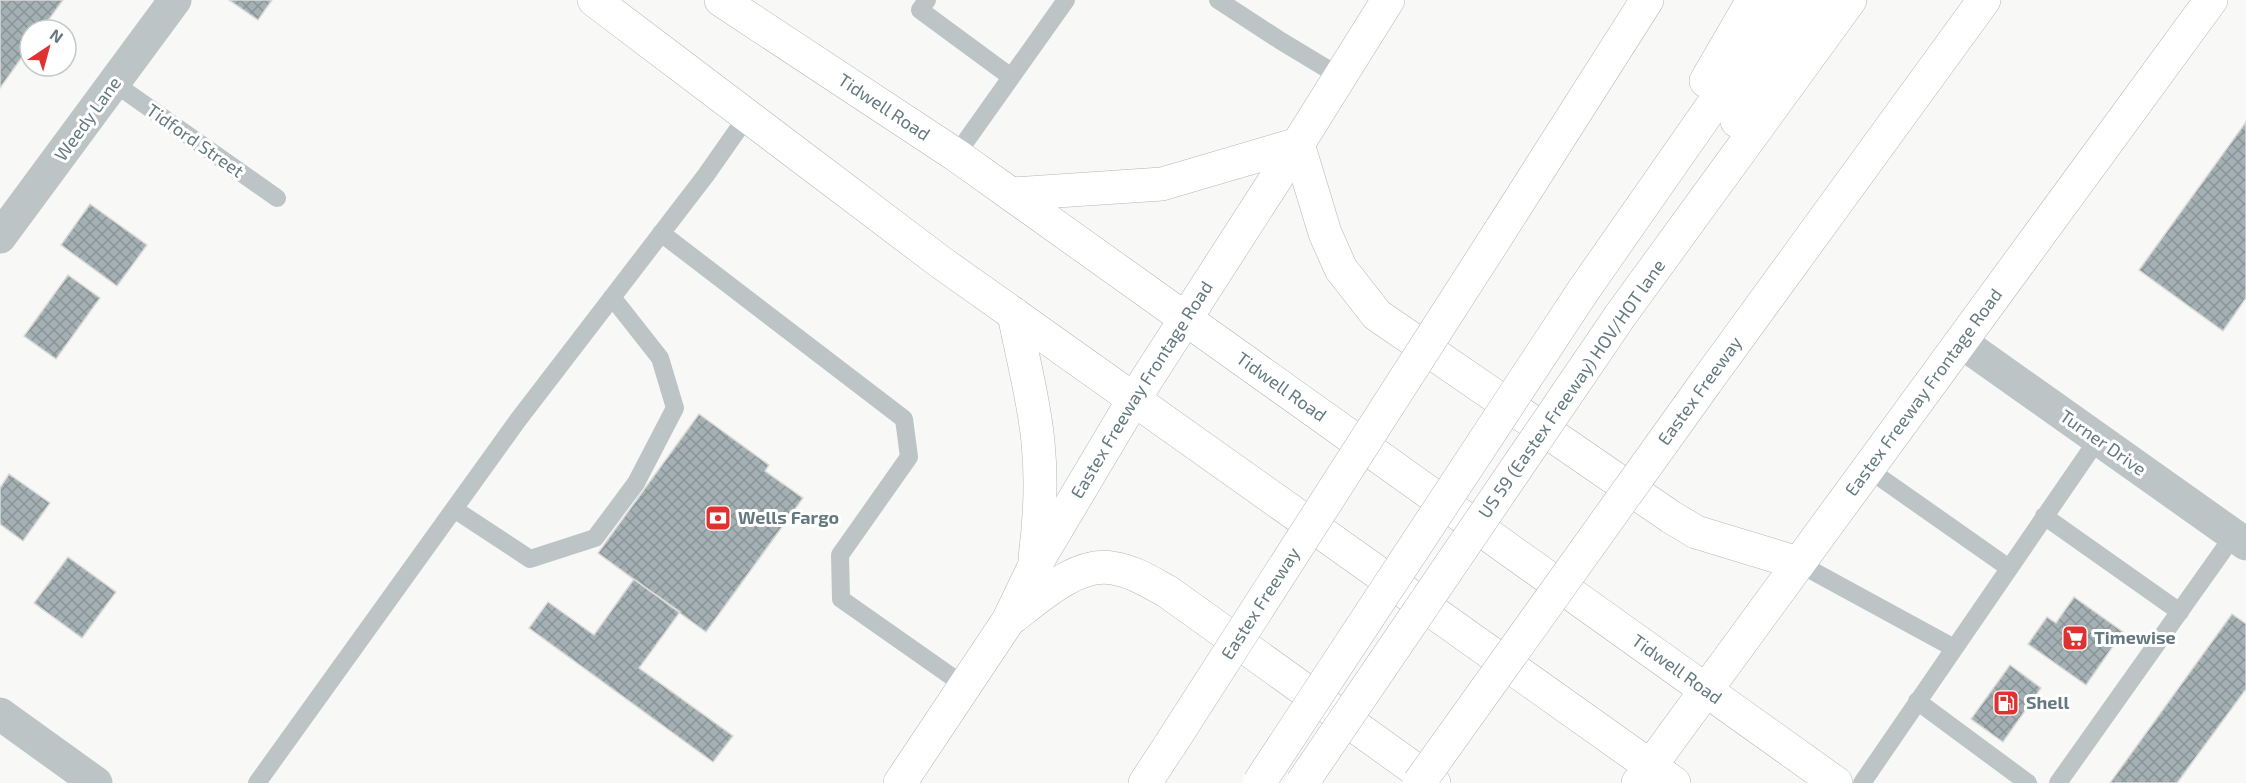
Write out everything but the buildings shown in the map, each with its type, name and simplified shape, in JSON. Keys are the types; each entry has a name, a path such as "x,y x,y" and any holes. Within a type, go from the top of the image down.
{"main road":[{"path":"594,0 939,261 1134,399 1654,777"},
{"name":"Tidwell Road","path":"721,0 956,155 1836,783"},
{"name":"Eastex Freeway Frontage Road","path":"900,783 1008,621 1034,567 1134,399 1388,0"},
{"name":"Eastex Freeway","path":"1145,783 1647,0"},
{"path":"1583,291 1753,0"},
{"path":"1259,783 1583,291 1786,0"},
{"path":"1620,316 1752,96 1817,0"},
{"name":"US 59 (Eastex Freeway) HOV/HOT lane","path":"1302,783 1620,316 1850,0"},
{"name":"Eastex Freeway","path":"1419,783 1706,382 1984,0"},
{"name":"Eastex Freeway Frontage Road","path":"1654,777 1706,690 2211,0"},
{"path":"1011,194 1162,184 1298,144 1325,233 1341,269 1377,315 1696,532 1798,563"},
{"path":"1014,314 1038,443 1041,485 1034,567"},
{"path":"1008,621 1058,582 1081,572 1110,567 1137,575 1168,592 1434,783"}],"street":[{"name":"Weedy Lane","path":"0,237 175,0"},
{"name":"Turner Drive","path":"1960,342 2240,540"},
{"path":"0,714 96,783"}],"lane":[{"path":"956,155 1066,0"},
{"path":"1218,0 1340,76"},
{"path":"917,3 1011,77"},
{"name":"Tidford Street","path":"114,83 277,198"},
{"path":"257,783 518,420 706,175 748,116"},
{"path":"661,233 904,419 909,457 840,555 841,599 965,687"},
{"path":"454,509 530,559 595,538 636,483 675,408 660,358 612,297"},
{"path":"1862,783 2098,439"},
{"path":"1868,469 2009,568"},
{"path":"2044,516 2180,612"},
{"path":"2058,783 2180,612 2240,540"},
{"path":"1798,563 1954,648"},
{"path":"1917,701 2028,783"}],"place":[{"name":"Wells Fargo","path":"718,518"},
{"name":"Timewise","path":"2075,638"},
{"name":"Shell","path":"2006,703"}]}
